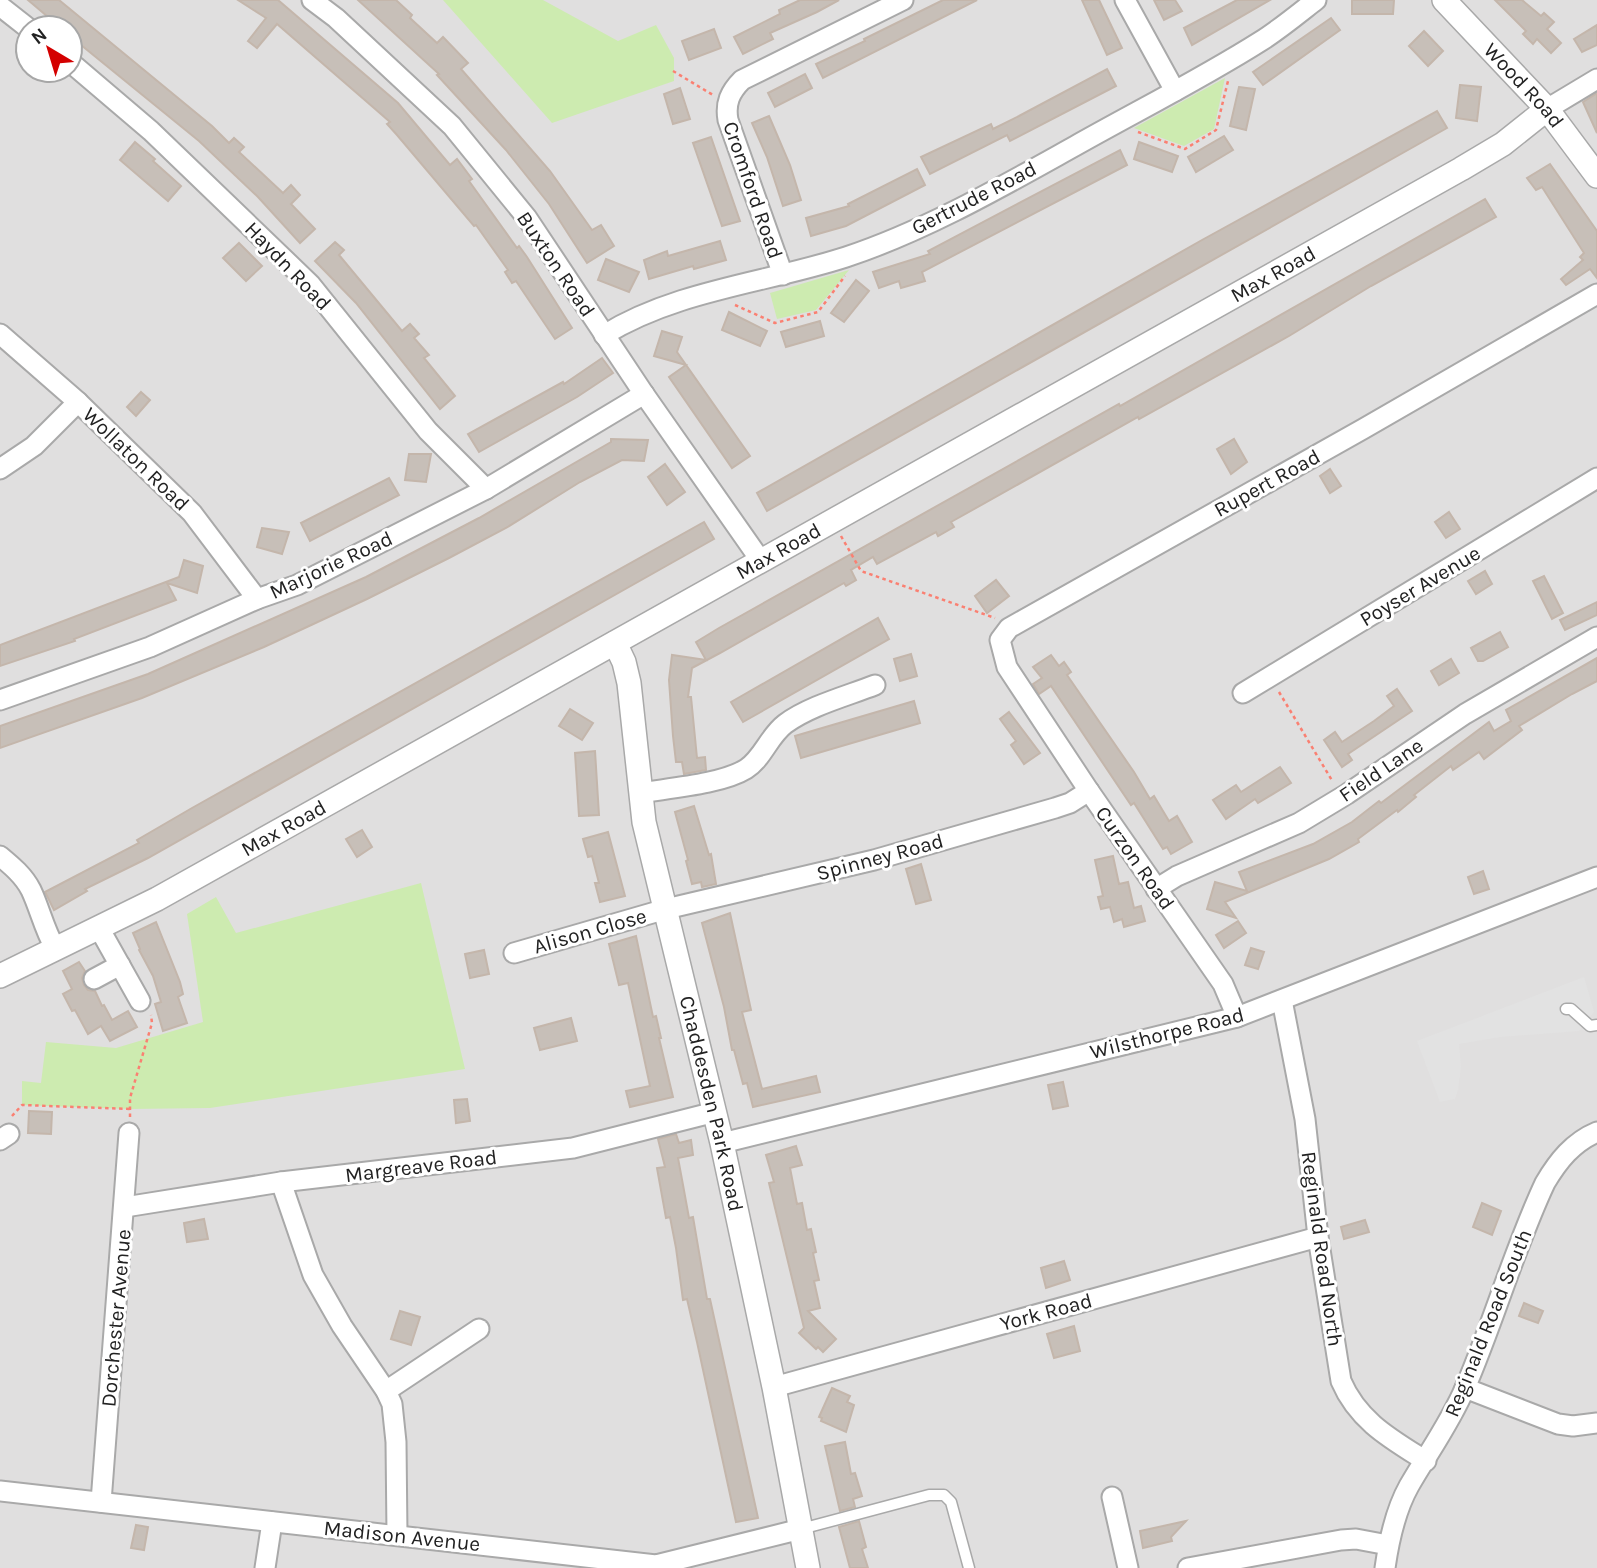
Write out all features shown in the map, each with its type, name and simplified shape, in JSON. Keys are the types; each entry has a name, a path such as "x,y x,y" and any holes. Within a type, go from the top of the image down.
{"street":[{"name":"Buxton Road","path":"312,0 337,18 452,126 527,218 644,394 761,561"},
{"path":"1125,0 1175,91"},
{"name":"Gertrude Road","path":"604,335 631,318 677,302 783,275 867,248 918,227 1034,169 1175,91 1263,40 1316,0"},
{"name":"Wood Road","path":"1444,0 1547,109 1597,176"},
{"name":"Cromford Road","path":"783,275 728,120 727,104 734,88 742,80 900,1"},
{"path":"0,6 14,17"},
{"name":"Haydn Road","path":"84,74 151,131 310,284 428,431 486,489"},
{"path":"1547,109 1597,79"},
{"name":"Max Road","path":"0,976 169,892 833,521 1461,169 1503,144 1547,109"},
{"name":"Rupert Road","path":"1009,628 1375,423 1597,294"},
{"name":"Wollaton Road","path":"0,334 78,402 192,513 257,599"},
{"name":"Marjorie Road","path":"0,700 150,647 297,584 486,489 644,394"},
{"path":"0,469 34,446 78,402"},
{"name":"Poyser Avenue","path":"1243,693 1597,478"},
{"name":"Curzon Road","path":"1009,628 1000,640 1007,667 1223,984 1237,1017"},
{"name":"Field Lane","path":"1156,888 1299,823 1465,714 1597,637"},
{"name":"Chaddesden Park Road","path":"615,643 624,662 629,683 643,822 722,1143 774,1387 808,1568"},
{"path":"640,793 688,786 729,776 747,768 785,724 875,685"},
{"name":"Spinney Road","path":"666,909 874,860 1055,808 1070,803 1089,791"},
{"path":"0,856 23,870 55,948"},
{"name":"Wilsthorpe Road","path":"722,1143 1237,1017 1597,877"},
{"name":"Alison Close","path":"514,953 666,909"},
{"path":"99,928 140,1001"},
{"path":"94,979 120,965"},
{"name":"Reginald Road North","path":"1282,1000 1304,1119 1318,1237 1338,1364 1346,1391 1361,1415 1373,1426 1426,1461"},
{"name":"Margreave Road","path":"125,1207 281,1182 573,1148 715,1112"},
{"name":"Reginald Road South","path":"1385,1568 1397,1511 1409,1486 1446,1428 1465,1388 1545,1183 1564,1155 1597,1132"},
{"name":"Dorchester Avenue","path":"101,1502 129,1133"},
{"path":"281,1182 313,1275 392,1404 395,1421 397,1534"},
{"name":"York Road","path":"774,1387 1318,1237"},
{"path":"386,1391 479,1329"},
{"path":"1465,1388 1558,1424 1573,1426 1597,1423"},
{"name":"Madison Avenue","path":"0,1491 656,1565 801,1529"},
{"path":"1112,1497 1128,1568"},
{"path":"265,1568 272,1522"},
{"path":"1188,1568 1341,1540 1356,1539 1388,1545"}],"lane":[{"path":"1566,1009 1571,1009 1590,1026 1597,1025"},
{"path":"801,1529 940,1494 947,1496 951,1502 969,1568"}],"path":[{"path":"1115,124 1185,149 1216,130 1233,57"},
{"path":"673,71 727,104"},
{"path":"709,293 775,323 818,312 867,248"},
{"path":"833,521 862,572 999,620 1009,628"},
{"path":"1270,677 1342,797"},
{"path":"129,1133 130,1098 152,1023 146,1006 140,1001"},
{"path":"4,1138 3,1126 22,1105 130,1109"}],"shaded area":[{"path":"0,0 1597,0 1597,1568 0,1568"},
{"path":"1584,977 1594,1012 1579,1031 1500,1037 1459,1044 1461,1067 1458,1090 1455,1099 1440,1102 1417,1041"}],"green space":[{"path":"443,0 543,0 618,41 656,25 674,58 674,81 552,123"},
{"path":"1225,78 1214,129 1184,146 1134,128"},
{"path":"849,270 816,310 777,319 770,293"},
{"path":"421,883 465,1069 210,1108 130,1109 22,1105 22,1081 41,1083 46,1042 116,1048 203,1022 187,914 216,897 236,933"}],"building":[{"path":"28,0 59,0 76,14 44,14"},
{"path":"238,0 278,0 398,103 450,165 457,159 472,179 469,181 517,248 519,246 527,257 572,328 555,339 516,281 512,283 505,272 508,270 476,225 474,226 387,124 390,122 277,24 257,48 248,41 266,18"},
{"path":"358,0 396,0 412,15 410,18 437,43 443,37 468,63 461,69 550,171 592,230 601,225 614,246 587,263 549,204 506,150 437,75 439,74"},
{"path":"800,0 839,0 770,33 773,39 743,54 734,37 780,14 779,10"},
{"path":"943,0 977,0 823,78 816,64"},
{"path":"1082,0 1099,0 1122,48 1107,55"},
{"path":"1154,0 1175,0 1182,11 1164,20"},
{"path":"1237,0 1270,0 1192,45 1184,28"},
{"path":"1352,0 1394,0 1393,14 1352,14"},
{"path":"1495,0 1522,0 1541,16 1544,13 1554,22 1547,29 1561,43 1551,53 1537,39 1533,44 1523,34 1526,31"},
{"path":"1331,18 1340,30 1263,85 1253,72"},
{"path":"84,21 229,143 234,138 244,147 239,152 283,193 291,185 300,195 291,204 315,229 300,243 258,197 199,141 84,47"},
{"path":"1597,25 1597,45 1582,52 1574,39"},
{"path":"714,29 721,48 689,60 682,41"},
{"path":"1424,31 1443,51 1428,66 1409,46"},
{"path":"1107,69 1116,86 1010,141 1007,135 930,174 921,157 991,124 993,129"},
{"path":"805,74 812,88 775,107 768,93"},
{"path":"1460,85 1481,87 1477,121 1456,118"},
{"path":"1239,87 1255,89 1246,130 1230,126"},
{"path":"680,88 690,119 673,124 664,94"},
{"path":"1597,93 1597,133 1583,102"},
{"path":"1437,111 1447,128 767,511 757,493 1202,240"},
{"path":"769,116 790,165 801,200 783,206 767,157 752,123"},
{"path":"1224,136 1233,150 1196,172 1188,157"},
{"path":"711,137 740,221 722,226 693,143"},
{"path":"135,142 181,186 168,201 120,160"},
{"path":"1139,142 1178,156 1172,172 1134,159"},
{"path":"1120,150 1127,165 922,272 925,281 901,288 899,281 879,288 873,272 930,254 928,251"},
{"path":"1550,164 1597,231 1597,278 1590,269 1566,285 1561,279 1583,260 1580,257 1584,253 1542,187 1536,190 1527,178"},
{"path":"917,169 925,185 846,226 811,236 806,218 849,206 848,204"},
{"path":"1485,199 1496,217 1371,286 1289,336 951,522 954,527 938,536 936,532 877,564 873,557 851,570 856,580 846,586 844,583 692,668 688,697 691,697 697,758 705,757 706,770 684,774 682,762 676,762 673,736 669,680 672,655 706,660 696,642 719,628 1119,404 1120,406"},
{"path":"720,241 726,260 649,279 644,260 667,251 668,256"},
{"path":"335,242 344,250 339,255 402,331 410,324 419,334 414,338 429,355 424,358 455,396 440,409 356,303 315,261"},
{"path":"239,243 262,266 246,281 223,258"},
{"path":"606,259 639,272 629,292 598,280"},
{"path":"856,280 869,291 844,322 831,313"},
{"path":"729,312 767,331 760,346 722,330"},
{"path":"820,321 824,336 786,347 781,332"},
{"path":"662,331 682,337 677,352 750,456 732,468 669,377 686,365 654,356"},
{"path":"602,358 613,373 577,397 479,452 468,434 563,382 564,384"},
{"path":"141,392 150,400 136,416 127,407"},
{"path":"611,439 648,440 644,461 622,460 449,558 264,647 142,698 0,748 0,726 148,674 366,577 479,518 611,442"},
{"path":"1234,439 1247,462 1231,474 1217,449"},
{"path":"409,454 431,454 426,482 405,480"},
{"path":"665,464 685,492 667,505 648,477"},
{"path":"1330,469 1341,486 1330,493 1320,476"},
{"path":"389,478 399,495 310,541 301,523"},
{"path":"1449,512 1460,529 1446,538 1435,522"},
{"path":"704,522 714,539 148,858 85,889 87,891 54,910 45,892 139,843 137,840 192,808"},
{"path":"262,528 289,532 282,554 257,547"},
{"path":"184,560 203,566 197,593 167,583 176,600 74,639 75,641 0,666 0,645 179,577"},
{"path":"1485,571 1492,584 1476,594 1468,581"},
{"path":"1544,576 1563,613 1552,619 1533,581"},
{"path":"996,580 1009,596 987,613 975,596"},
{"path":"1597,602 1597,615 1565,630 1560,620"},
{"path":"878,618 889,639 743,722 731,702"},
{"path":"1500,632 1508,647 1483,661 1478,661 1471,648"},
{"path":"911,654 917,676 900,681 894,659"},
{"path":"1051,655 1059,666 1064,662 1071,672 1067,675 1150,799 1154,796 1169,821 1177,816 1192,842 1171,854 1167,847 1163,849 1134,803 1131,805 1051,686 1039,694 1033,684 1042,678 1033,667"},
{"path":"1597,658 1597,681 1519,726 1522,730 1484,759 1479,752 1453,770 1451,766 1414,795 1416,797 1398,812 1397,810 1358,839 1359,842 1329,859 1225,902 1236,918 1207,909 1215,882 1247,891 1239,872 1313,844 1352,822 1489,722 1494,731 1511,721 1506,710"},
{"path":"1451,659 1459,673 1439,685 1431,671"},
{"path":"1397,689 1412,711 1348,754 1352,760 1342,767 1324,740 1335,732 1342,742 1374,721 1394,706 1387,696"},
{"path":"914,701 920,723 801,758 795,736"},
{"path":"570,709 593,723 582,740 559,726"},
{"path":"1009,712 1040,753 1024,764 1011,745 1016,741 1000,719"},
{"path":"595,751 599,815 579,816 575,753"},
{"path":"1280,767 1291,783 1258,803 1255,799 1226,819 1213,800 1236,785 1241,792"},
{"path":"694,806 709,855 711,854 716,884 702,887 701,882 692,884 675,812"},
{"path":"362,830 372,847 357,857 346,839"},
{"path":"608,832 625,896 600,902 595,883 599,883 592,856 588,857 583,839"},
{"path":"1113,856 1119,884 1128,882 1134,908 1141,906 1145,921 1124,927 1122,919 1114,922 1110,907 1101,909 1098,897 1103,896 1095,860"},
{"path":"921,864 931,900 916,904 906,869"},
{"path":"1483,871 1489,889 1474,894 1468,877"},
{"path":"730,913 751,1010 742,1012 762,1089 816,1076 820,1092 753,1107 747,1083 743,1084 732,1050 702,923"},
{"path":"1238,921 1246,933 1224,948 1216,935"},
{"path":"156,922 180,982 183,994 178,997 187,1023 163,1031 155,1004 161,1002 153,976 133,933"},
{"path":"636,936 673,1097 630,1107 626,1091 650,1086 628,983 619,985 609,944"},
{"path":"1251,948 1264,952 1258,969 1245,965"},
{"path":"484,950 489,974 470,978 465,954"},
{"path":"79,962 85,971 82,978 84,985 88,990 95,991 112,1020 128,1011 137,1027 110,1041 101,1026 88,1034 63,994 72,989 63,971"},
{"path":"571,1018 577,1041 540,1050 534,1028"},
{"path":"1063,1082 1068,1106 1053,1109 1048,1085"},
{"path":"467,1099 470,1121 456,1123 454,1100"},
{"path":"29,1111 52,1112 51,1134 28,1133"},
{"path":"676,1134 679,1143 691,1140 693,1155 678,1158 689,1218 693,1217 707,1299 710,1299 758,1518 736,1522 687,1299 683,1300 670,1217 666,1218 657,1168 665,1167 658,1139"},
{"path":"796,1146 802,1165 790,1168 797,1204 802,1203 807,1230 811,1229 819,1280 814,1281 820,1308 808,1311 836,1339 823,1352 799,1333 804,1328 769,1183 774,1182 766,1155"},
{"path":"1482,1203 1501,1211 1492,1235 1473,1227"},
{"path":"204,1219 208,1239 187,1242 184,1223"},
{"path":"1365,1220 1369,1232 1344,1239 1341,1227"},
{"path":"1064,1261 1070,1280 1046,1288 1041,1268"},
{"path":"1524,1303 1543,1311 1538,1323 1519,1316"},
{"path":"400,1311 420,1317 411,1345 391,1339"},
{"path":"1074,1326 1080,1351 1054,1358 1047,1334"},
{"path":"832,1388 850,1396 847,1402 854,1405 846,1432 821,1421 822,1418 819,1417"},
{"path":"845,1442 851,1474 855,1473 862,1496 853,1499 855,1507 840,1511 825,1446"},
{"path":"859,1521 866,1547 862,1549 868,1568 850,1568 839,1527"},
{"path":"1186,1521 1171,1537 1172,1541 1143,1548 1140,1531"},
{"path":"136,1525 148,1527 144,1550 131,1548"}]}
